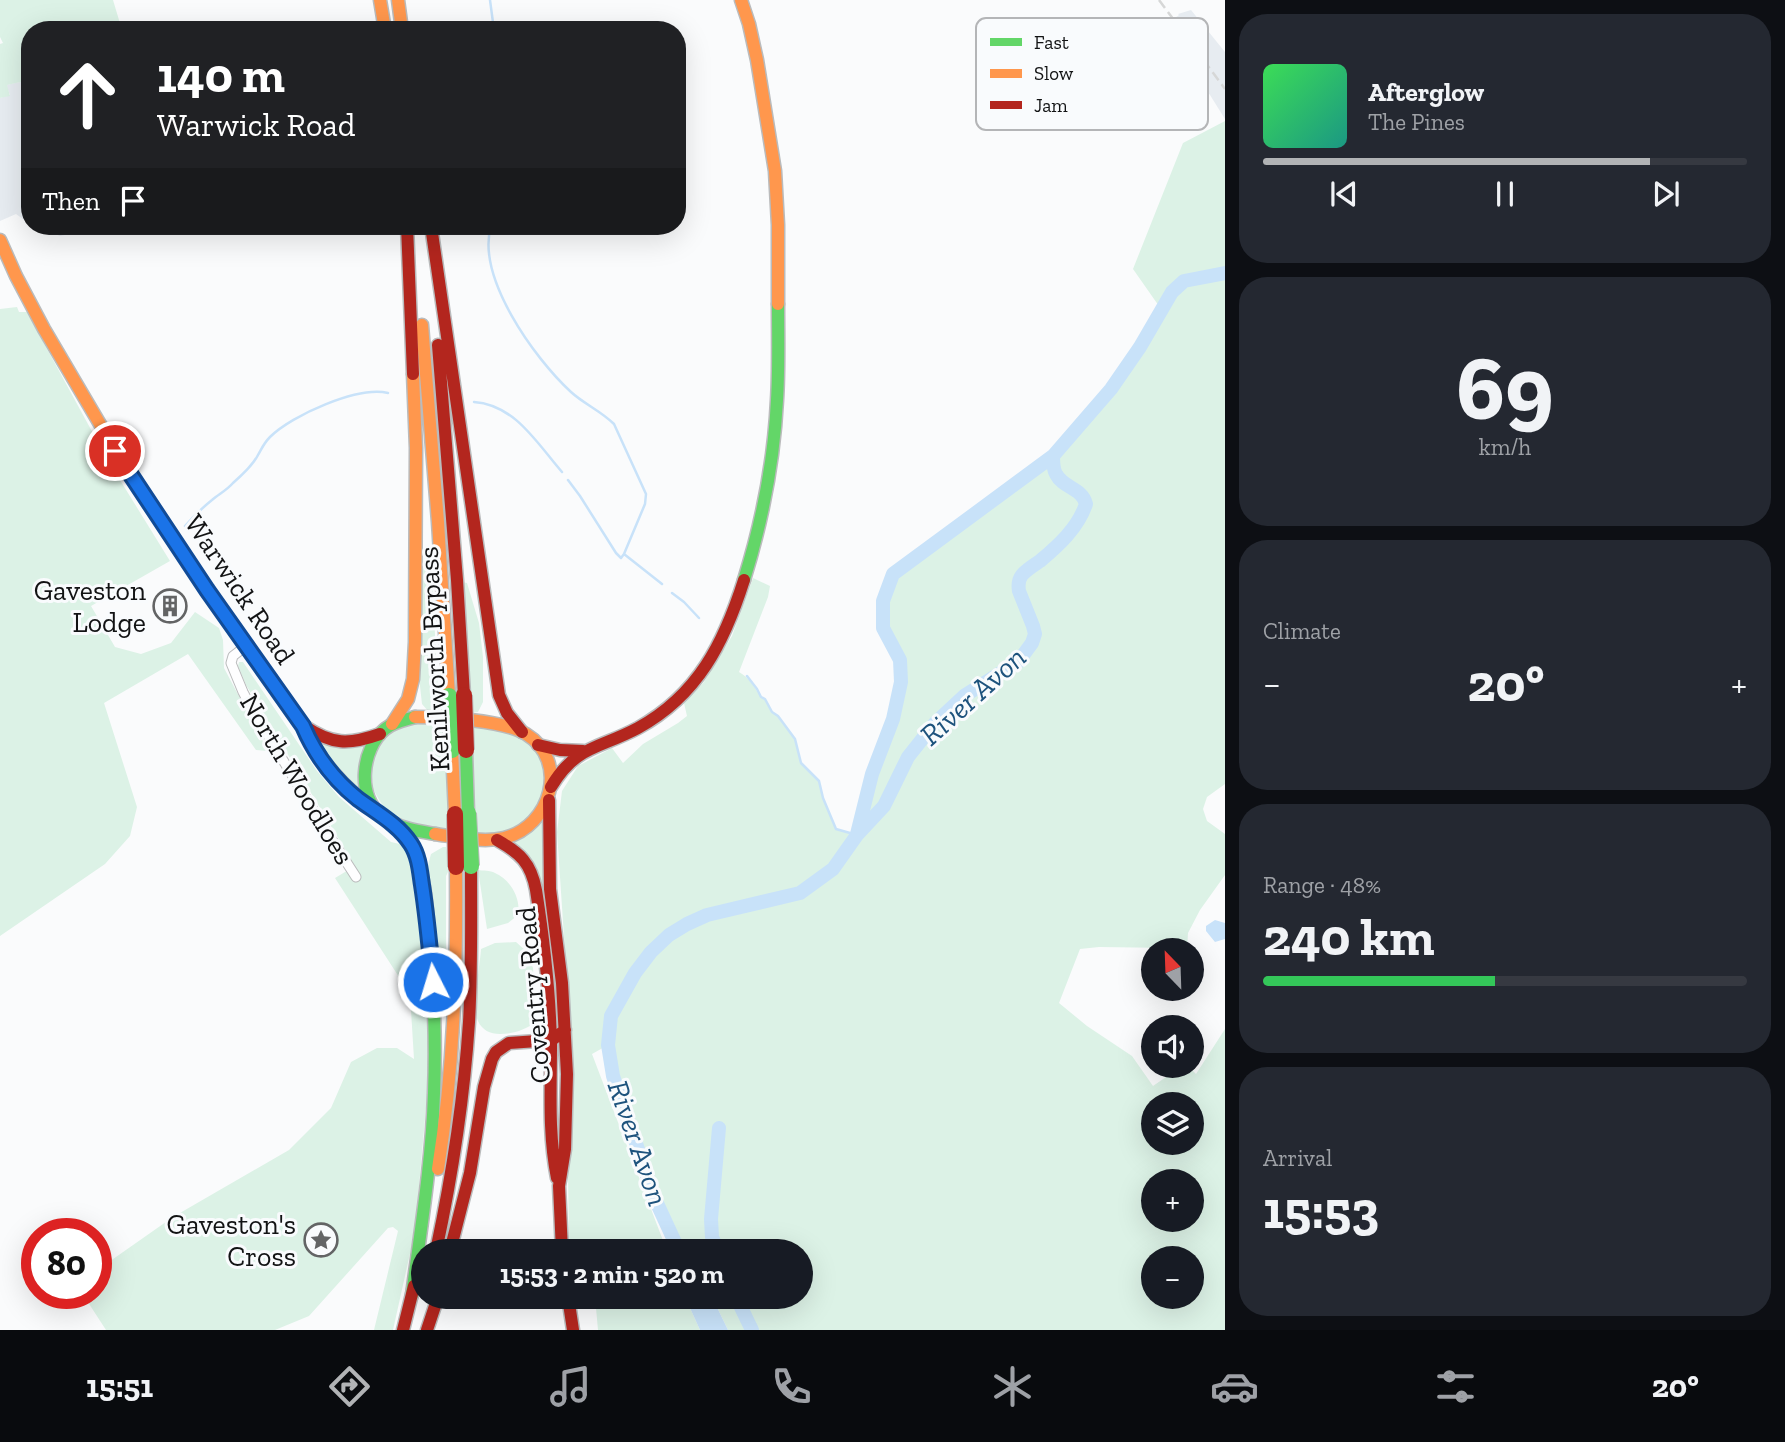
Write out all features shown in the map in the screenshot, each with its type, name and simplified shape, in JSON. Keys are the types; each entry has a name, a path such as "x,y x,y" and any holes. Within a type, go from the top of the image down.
{"main road":[{"path":"380,0 383,21"},
{"path":"398,0 401,21"},
{"path":"409,235 416,448 413,679 408,699 372,746 367,757 365,772 368,793 378,813 393,823 424,831 497,840 515,835 529,827 543,812 558,773 565,764 584,751 627,734 667,709 692,685 707,666 724,634 756,538 772,454 777,404 777,209 776,182 757,55 741,0"},
{"name":"Kenilworth Bypass","path":"410,235 456,695"},
{"name":"Kenilworth Bypass","path":"426,235 446,429 463,867 471,952 463,1091 438,1239"},
{"path":"432,235 499,695 507,713 522,732 538,745 549,767 550,793"},
{"name":"Warwick Road","path":"0,240 5,257 105,436 303,726 320,758 357,798 378,813"},
{"path":"386,729 408,719 422,717 522,732"},
{"name":"Warwick Road","path":"303,726 320,737 340,743 355,742 386,729"},
{"path":"538,745 559,750 584,751"},
{"name":"Coventry Road","path":"550,793 550,889 562,983 567,1097 565,1149 559,1186"},
{"path":"393,823 412,845 418,862 428,927 435,1031 433,1111 423,1239"},
{"name":"Coventry Road","path":"497,840 520,855 534,879 545,957 551,1041 552,1153 559,1186 561,1239"},
{"name":"Kenilworth Bypass","path":"426,1239 440,1156 451,1057 463,867"},
{"path":"453,1239 472,1163 491,1058 508,1044 551,1041 565,1030"},
{"path":"403,1330 413,1309"},
{"path":"417,1330 418,1309"},
{"path":"427,1330 434,1309"},
{"path":"570,1309 573,1330"}],"street":[{"name":"North Woodloes","path":"246,646 233,656 231,663 246,699 356,877"}],"shaded area":[{"path":"1191,10 1197,18 1175,18 1178,14"},
{"path":"1208,31 1225,52 1225,119 1210,95"},
{"path":"21,82 21,218 16,214 0,221 0,98 10,95 6,85"}],"green space":[{"path":"0,0 113,0 119,21 21,21 21,82 7,85 10,96 0,98 0,44 3,43 0,37"},
{"path":"1225,121 1225,784 1207,797 1203,809 1207,821 1225,834 1225,875 1200,910 1188,938 1141,938 1141,948 1080,949 1059,1003 1087,1026 1132,1056 1141,1069 1141,1078 1147,1078 1153,1086 1165,1078 1204,1078 1204,1062 1225,1029 1225,1330 728,1330 718,1309 813,1309 813,1239 673,1239 655,1199 628,1123 613,1076 608,1045 592,1054 662,1239 569,1239 568,1175 573,1072 557,832 562,791 578,766 612,748 623,763 643,744 687,716 684,703 704,682 732,636 753,578 770,586 739,672 765,699 772,712 795,739 801,763 819,781 836,829 857,835 872,774 893,719 901,682 900,660 883,628 883,601 893,574 1053,456 1111,389 1140,347 1161,309 1133,269 1183,143"},
{"path":"17,307 19,312 27,312 107,459 170,561 91,606 115,647 141,654 171,643 195,612 219,628 223,640 224,668 268,751 256,750 188,654 104,703 137,807 130,836 105,864 0,936 0,309"},
{"path":"424,555 431,556 439,713 428,711 422,704 420,686"},
{"path":"462,582 467,583 479,623 483,657 483,702 478,712 470,713"},
{"path":"239,662 243,662 317,771 339,797 391,842 404,845 413,867 424,932 430,1063 415,1231 411,1239 393,1330 374,1330 398,1231 393,1227 388,1228 309,1316 275,1330 106,1330 92,1309 112,1309 112,1260 173,1217 289,1150 331,1108 351,1062 377,1048 397,1048 414,1059 410,994 335,878 355,866 246,685 238,666"},
{"path":"409,722 504,730 524,739 540,757 546,779 542,802 522,826 493,835 415,824 397,817 383,806 373,789 371,770 375,752 389,733"},
{"path":"315,741 367,743 362,795 340,772"},
{"path":"544,818 556,1011 541,896 510,842"},
{"path":"446,847 450,868 446,876 446,960 435,959 427,869 431,854"},
{"path":"478,870 491,871 501,876 514,891 518,915 508,923 487,929"},
{"path":"516,942 526,951 533,968 536,1022 514,1032 493,1033 482,1027 476,1015 481,949 495,943"},
{"path":"596,1309 690,1309 700,1330 598,1330"}],"water":[{"path":"1215,920 1225,923 1225,939 1215,942 1206,931 1206,926"},
{"path":"690,1309 718,1309 728,1330 700,1330"}],"waterway":[{"path":"490,0 493,21"},
{"path":"490,235 492,269 500,292 525,338 556,377 576,396 614,424 646,494 645,504 624,554"},
{"name":"River Avon","path":"857,834 872,774 893,719 901,682 900,660 883,628 883,601 893,574 1053,456 1111,389 1140,347 1172,292 1184,281 1225,273"},
{"path":"185,526 243,473 268,439 293,420 343,398 375,392 388,393"},
{"path":"474,402 501,410 513,418 534,437 562,472"},
{"name":"River Avon","path":"673,1239 655,1199 613,1076 608,1045 611,1016 635,973 669,935 707,915 800,893 833,869 857,835 884,806 908,757 935,723 964,696 1018,662 1032,643 1035,634 1019,591 1020,579 1067,536 1086,504 1081,495 1059,479 1054,470 1053,456"},
{"path":"568,480 616,553 621,558 624,554 662,584"},
{"path":"672,593 699,618"},
{"path":"747,676 795,739 801,763 819,781 836,829 857,835"},
{"path":"713,1239 711,1219 719,1128"},
{"path":"742,1309 752,1330"}],"railway":[{"path":"1159,0 1172,18"},
{"path":"1208,66 1225,89"}],"traffic: fast":[{"path":"744,580 762,514 773,446 778,388 778,304"},
{"path":"449,696 452,750"},
{"path":"415,717 392,725 377,738 367,761 365,786 374,809 383,817 401,826 435,834"},
{"path":"466,750 468,813"},
{"path":"468,813 471,866"},
{"path":"393,823 411,844 421,871 427,907 434,999 433,1118 420,1239"}],"traffic: slow":[{"path":"380,0 384,21"},
{"path":"398,0 401,21"},
{"path":"741,0 757,60 775,171 778,304"},
{"path":"0,240 44,329 127,470 213,599 304,727"},
{"path":"422,325 449,696"},
{"path":"392,724 408,699 413,679 416,448 413,374"},
{"path":"415,717 472,720 516,729 540,746 548,760 551,776 543,807 533,821 520,831 504,838 487,840 435,834"},
{"path":"452,750 455,814"},
{"path":"438,1169 448,1094 453,1018 456,867"}],"traffic: jam":[{"path":"407,235 413,374"},
{"path":"432,235 499,695 507,713 522,732"},
{"path":"438,345 464,695"},
{"path":"551,787 560,773 579,755 624,735 659,715 693,683 717,646 744,580"},
{"path":"464,695 466,750"},
{"path":"304,726 323,737 341,741 359,740 380,734"},
{"path":"304,727 317,752 334,773 374,810"},
{"path":"538,745 583,751"},
{"path":"549,800 550,889 562,983 567,1074 565,1149 559,1186 561,1239"},
{"path":"455,814 456,867"},
{"path":"497,840 512,849 528,866 536,890 549,1006 551,1128 557,1178"},
{"path":"438,1239 457,1137 467,1051 471,983 471,866"},
{"path":"453,1239 470,1173 484,1087 492,1059 496,1052 509,1043 552,1040 565,1030"},
{"path":"403,1330 411,1298"},
{"path":"427,1330 434,1309"},
{"path":"570,1309 573,1330"}],"place":[{"name":"Gaveston Lodge","path":"170,606"},
{"name":"Gaveston's Cross","path":"321,1240"}],"route":[{"path":"115,451 207,590 303,726 320,758 345,788 393,823 412,845 423,891 433,982"}]}
